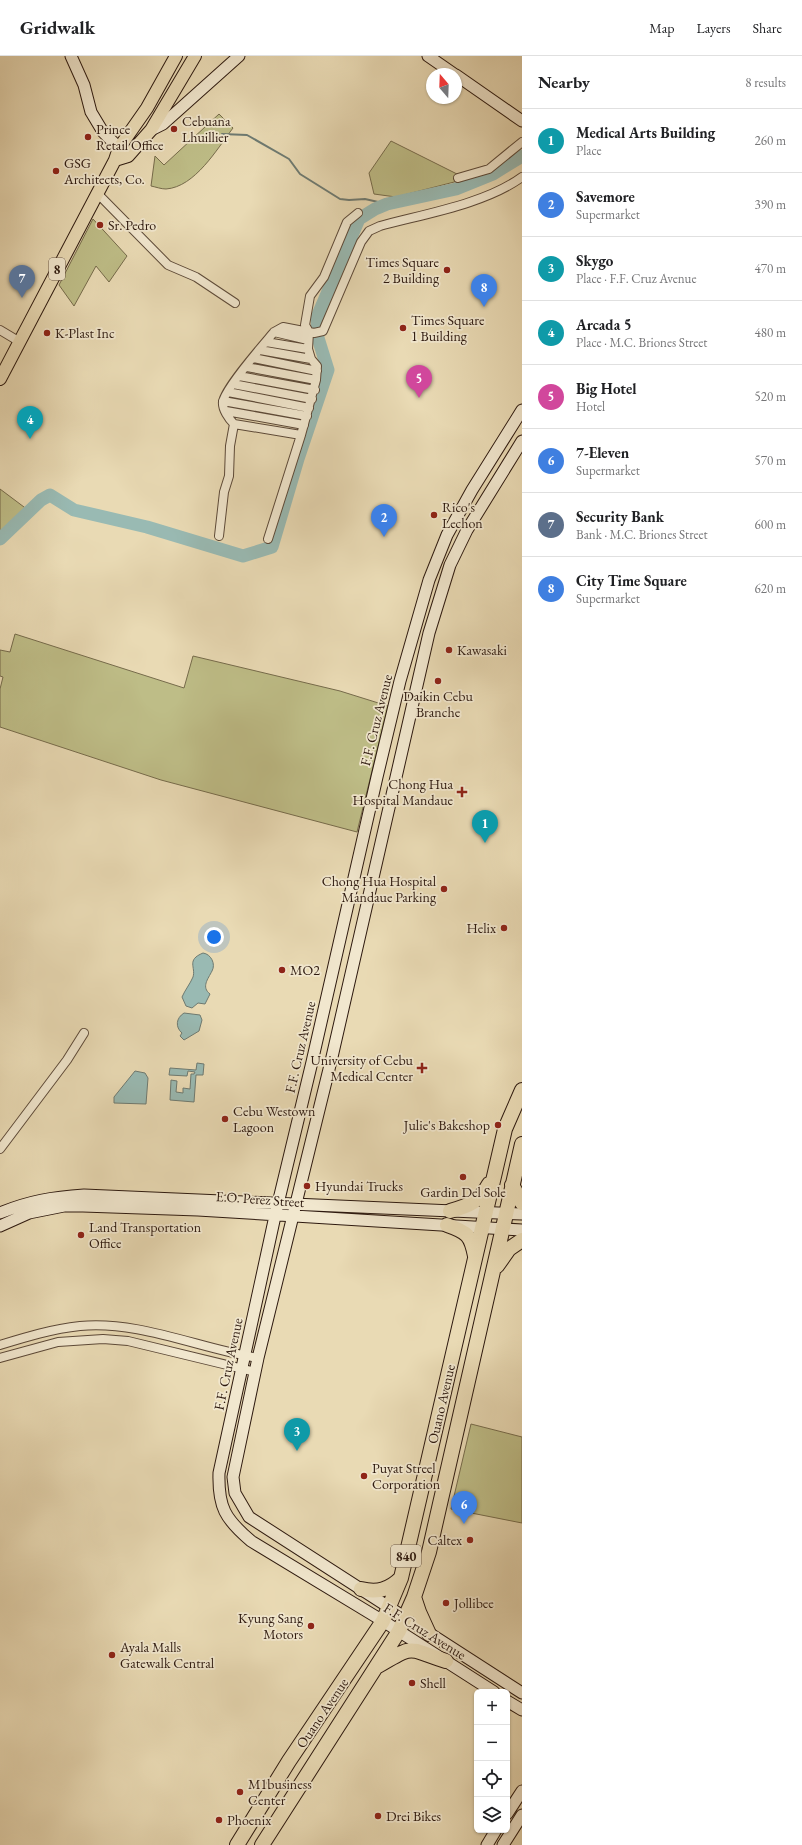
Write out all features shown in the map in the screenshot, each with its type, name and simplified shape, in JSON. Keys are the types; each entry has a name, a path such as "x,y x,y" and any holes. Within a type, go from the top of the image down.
{"highway":[{"name":"Ouano Avenue","path":"237,1845 290,1761 383,1621 401,1578 505,1129 522,1090"},
{"name":"Ouano Avenue","path":"262,1845 402,1625 414,1597 429,1552 522,1144"},
{"path":"450,1211 470,1205 479,1199 486,1190 495,1170"},
{"path":"512,1185 522,1203"},
{"path":"447,1225 463,1231 468,1235 476,1257"},
{"path":"491,1279 503,1256 512,1246 522,1240"},
{"path":"361,1588 378,1591 395,1584 401,1578"},
{"path":"414,1597 429,1634"},
{"path":"374,1669 402,1652 412,1649 446,1661"}],"main road":[{"name":"8","path":"0,379 117,154 147,108 176,56"},
{"path":"117,154 128,156 151,130 195,56"}],"street":[{"path":"71,56 84,85 91,112 117,154"},
{"path":"151,130 163,124 239,56"},
{"path":"428,56 445,68"},
{"path":"462,80 522,121"},
{"path":"458,178 489,169 522,142"},
{"path":"266,342 312,337 325,328 361,242 369,231 380,226 469,202 509,186 522,177"},
{"path":"97,193 168,265 196,277 235,303"},
{"path":"268,539 302,435 316,380 316,366 311,359 312,337 305,326 310,296 324,276 347,222 358,213"},
{"path":"219,536 224,492 229,476 230,446 234,424 226,411 223,401 239,376 274,332 283,326 312,337"},
{"path":"0,330 20,342"},
{"path":"260,350 311,359"},
{"path":"253,358 317,371"},
{"path":"247,367 316,380"},
{"path":"270,428 276,373"},
{"path":"239,376 314,390"},
{"path":"234,384 312,398"},
{"path":"228,392 309,408"},
{"path":"223,401 307,416"},
{"name":"F.F. Cruz Avenue","path":"522,410 472,490 447,535 429,580 400,681 278,1202 219,1473 218,1493 223,1511 233,1526 250,1541 383,1621 402,1625 429,1634 522,1693"},
{"path":"226,411 304,426"},
{"path":"234,424 270,428 302,435"},
{"name":"F.F. Cruz Avenue","path":"489,1689 446,1661 402,1625 389,1608 361,1588 249,1517 240,1505 235,1493 233,1477 258,1358 298,1203 429,634 450,566 467,530 522,441"},
{"path":"0,1149 67,1060 84,1033"},
{"name":"E.O. Perez Street","path":"0,1213 25,1203 44,1198 84,1195 113,1195 522,1214"},
{"path":"112,1207 113,1195"},
{"name":"E.O. Perez Street","path":"0,1226 29,1213 46,1209 83,1206 198,1210 275,1216 522,1230"},
{"path":"0,1345 56,1330 81,1326 103,1326 130,1328 258,1358"},
{"path":"0,1358 58,1342 103,1339 128,1341 256,1372"},
{"path":"510,1703 522,1710"},
{"path":"510,1809 522,1791"},
{"path":"503,1845 522,1815"},
{"path":"487,1845 494,1833"}],"shaded area":[{"path":"219,114 233,128 204,166 186,182 177,187 166,189 151,186 155,156 164,165"},
{"path":"391,141 457,174 458,181 396,197 374,194 369,173"},
{"path":"93,219 127,256 109,282 96,266 74,306 59,285"},
{"path":"0,489 28,510 3,533 0,531"},
{"path":"15,634 184,688 193,656 340,691 388,706 357,832 161,780 0,727 0,689 3,677 0,676 0,650 10,652"},
{"path":"471,1424 522,1437 522,1523 451,1509"}],"water":[{"path":"203,953 208,955 213,962 213,968 207,980 206,986 207,991 210,994 205,1004 198,1003 192,1008 186,1006 182,997 193,977 193,961"},
{"path":"184,1013 200,1015 202,1020 199,1031 184,1040 180,1036 182,1033 178,1028 177,1023 179,1017"},
{"path":"197,1063 204,1064 203,1075 196,1075 194,1102 170,1100 171,1080 177,1081 176,1092 183,1093 183,1088 190,1089 191,1074 194,1074 195,1072 188,1071 187,1076 169,1075 170,1068 196,1070"},
{"path":"135,1071 145,1073 148,1078 146,1104 114,1103 114,1097"}],"waterway":[{"path":"222,134 247,135 289,159 300,174 340,199 365,199 387,204"},
{"path":"0,539 41,500 50,495 74,510 147,527 243,556 272,547 298,459 328,370 318,338 317,317 359,219 375,209 387,204 456,189 493,174 522,156"}],"place":[{"name":"Cebuana Lhuillier","path":"174,129"},
{"name":"Prince Retail Office","path":"88,137"},
{"name":"GSG Architects, Co.","path":"56,171"},
{"name":"Sr. Pedro","path":"100,225"},
{"name":"Times Square 2 Building","path":"447,270"},
{"name":"Security Bank","path":"22,298"},
{"name":"City Time Square","path":"484,307"},
{"name":"Times Square 1 Building","path":"403,328"},
{"name":"K-Plast Inc","path":"47,333"},
{"name":"Big Hotel","path":"419,398"},
{"name":"Arcada 5","path":"30,439"},
{"name":"Rico's Lechon","path":"434,515"},
{"name":"Savemore","path":"384,537"},
{"name":"Kawasaki","path":"449,650"},
{"name":"Daikin Cebu Branche","path":"438,681"},
{"name":"Chong Hua Hospital Mandaue","path":"462,792"},
{"name":"Medical Arts Building","path":"485,843"},
{"name":"Chong Hua Hospital Mandaue Parking","path":"444,889"},
{"name":"Helix","path":"504,928"},
{"name":"MO2","path":"282,970"},
{"name":"University of Cebu Medical Center","path":"422,1068"},
{"name":"Cebu Westown Lagoon","path":"225,1119"},
{"name":"Julie's Bakeshop","path":"498,1125"},
{"name":"Gardin Del Sole","path":"463,1177"},
{"name":"Hyundai Trucks","path":"307,1186"},
{"name":"Land Transportation Office","path":"81,1235"},
{"name":"Skygo","path":"297,1451"},
{"name":"Puyat Streel Corporation","path":"364,1476"},
{"name":"7-Eleven","path":"464,1524"},
{"name":"Caltex","path":"470,1540"},
{"name":"Jollibee","path":"446,1603"},
{"name":"Kyung Sang Motors","path":"311,1626"},
{"name":"Ayala Malls Gatewalk Central","path":"112,1655"},
{"name":"Shell","path":"412,1683"},
{"name":"M1business Center","path":"240,1792"},
{"name":"Drei Bikes","path":"378,1816"},
{"name":"Phoenix","path":"219,1820"}]}
